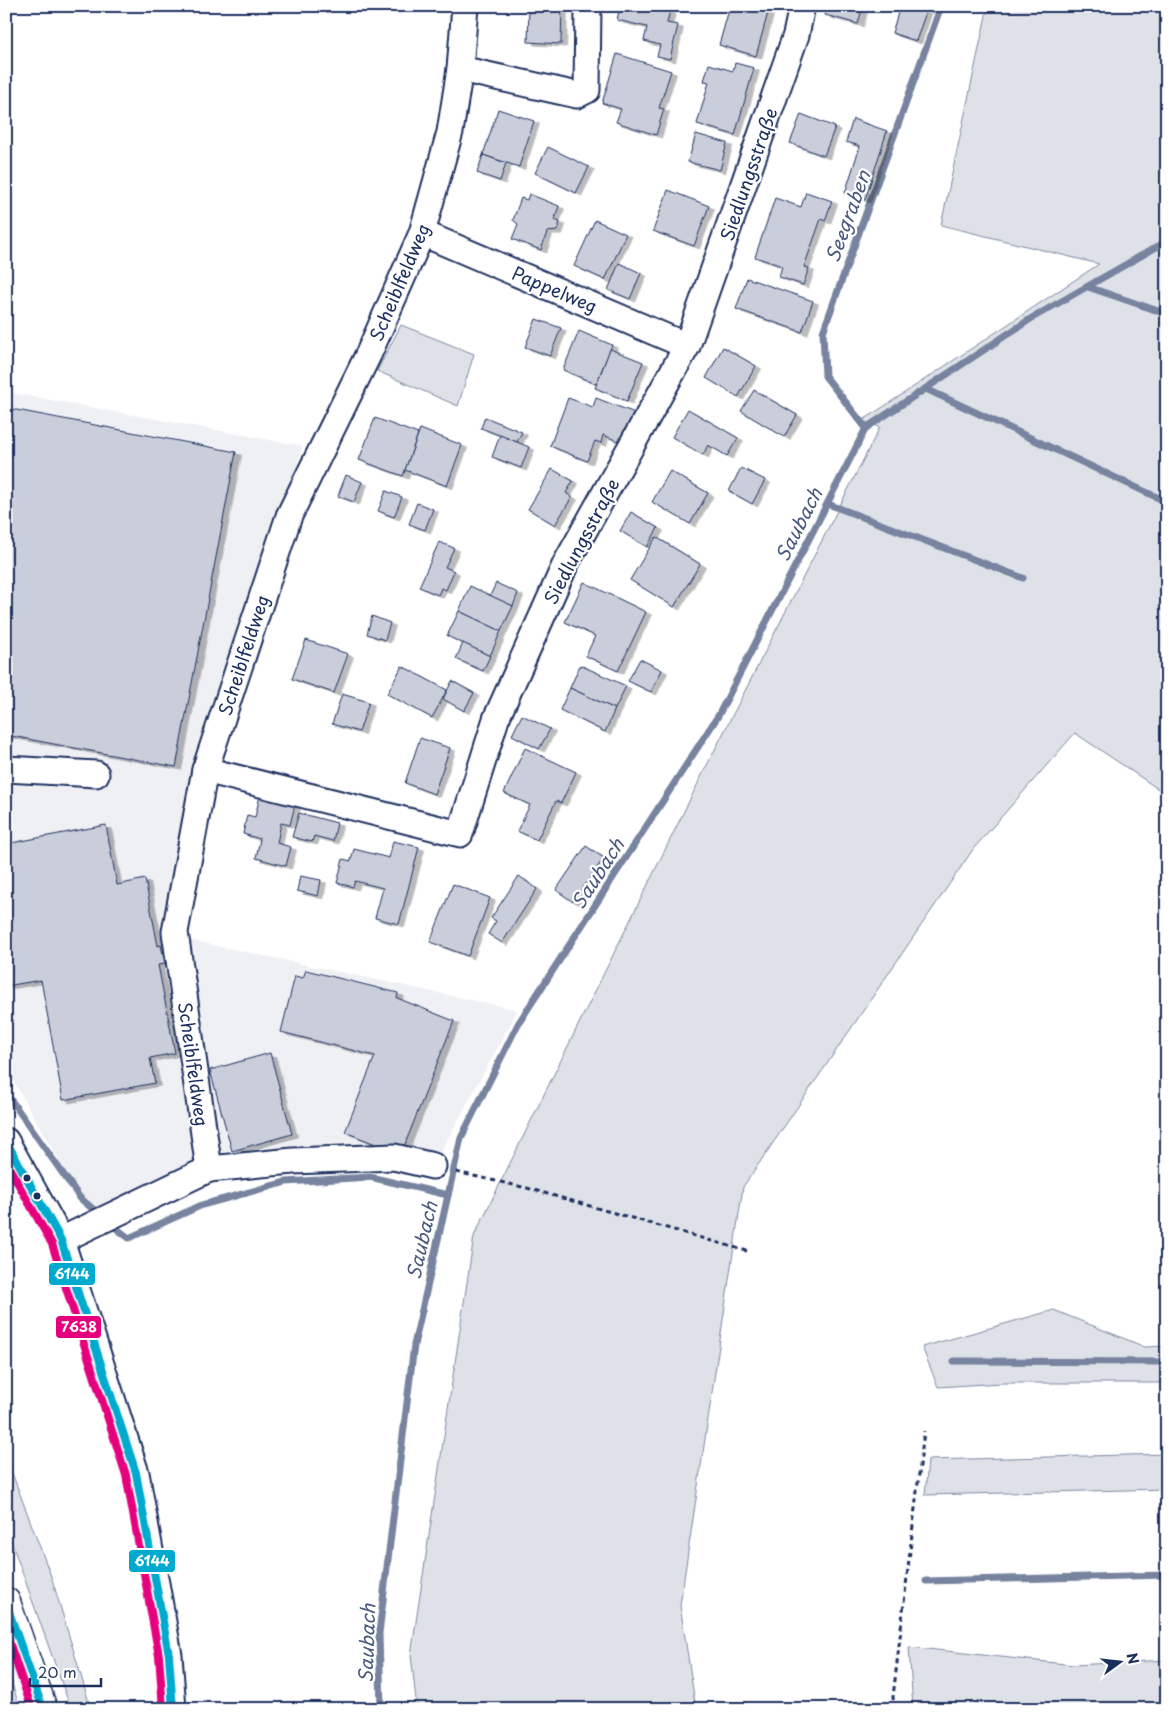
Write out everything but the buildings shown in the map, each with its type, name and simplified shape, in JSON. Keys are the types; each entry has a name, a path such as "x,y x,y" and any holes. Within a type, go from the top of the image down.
{"main road":[{"path":"6,1602 43,1709"}],"street":[{"name":"Scheiblfeldweg","path":"209,1169 175,932 205,770 289,516 369,353 422,233 450,132 460,69 465,6"},
{"path":"460,69 577,96 587,90 588,6"},
{"name":"Siedlungsstraße","path":"205,770 460,834 496,719 566,563 687,346 796,35 802,6"},
{"name":"Pappelweg","path":"422,233 687,346"},
{"path":"6,769 96,774"},
{"path":"6,1141 61,1240 136,1473 169,1654 173,1709"},
{"path":"61,1240 209,1169 293,1161 394,1157 433,1166"}],"path":[{"path":"472,1175 526,1188 747,1251"},
{"path":"894,1709 893,1697 924,1431"}],"shaded area":[{"path":"988,6 1167,6 1167,795 1075,733 974,848 743,1187 680,1605 696,1709 417,1709 411,1655 474,1236 705,769 880,427 862,421 1099,264 941,225"},
{"path":"401,325 474,354 458,406 377,371"},
{"path":"6,392 303,446 226,682 170,936 518,1010 439,1155 221,1177 100,1232 6,1068"},
{"path":"1054,1310 1145,1347 1167,1346 1167,1383 1000,1383 938,1387 922,1347"},
{"path":"1167,1454 1167,1489 925,1495 928,1460"},
{"path":"6,1457 52,1579 91,1709 71,1709 6,1527"},
{"path":"909,1647 1074,1665 1167,1660 1167,1709 913,1709"},
{"path":"6,1666 8,1670 20,1709 6,1709"}],"waterway":[{"name":"Seegraben","path":"866,428 825,376 823,332 941,6"},
{"name":"Saubach","path":"381,1709 379,1633 414,1345 461,1138 518,1024 718,716 866,428 1032,318 1167,241"},
{"path":"1088,287 1167,314"},
{"path":"926,389 1167,502"},
{"path":"828,504 1023,578"},
{"path":"6,1093 80,1198 100,1215"},
{"path":"108,1222 129,1238 202,1205 286,1182 370,1177 448,1195"},
{"path":"954,1361 1167,1362"},
{"path":"926,1581 1167,1575"}],"transit line":[{"name":"6144","path":"6,1141 61,1240 136,1473 169,1655 173,1709"},
{"name":"7638","path":"6,1162 52,1244 126,1475 159,1656 163,1709"},
{"name":"6144","path":"6,1603 43,1709"},
{"name":"7638","path":"6,1633 32,1709"}]}
